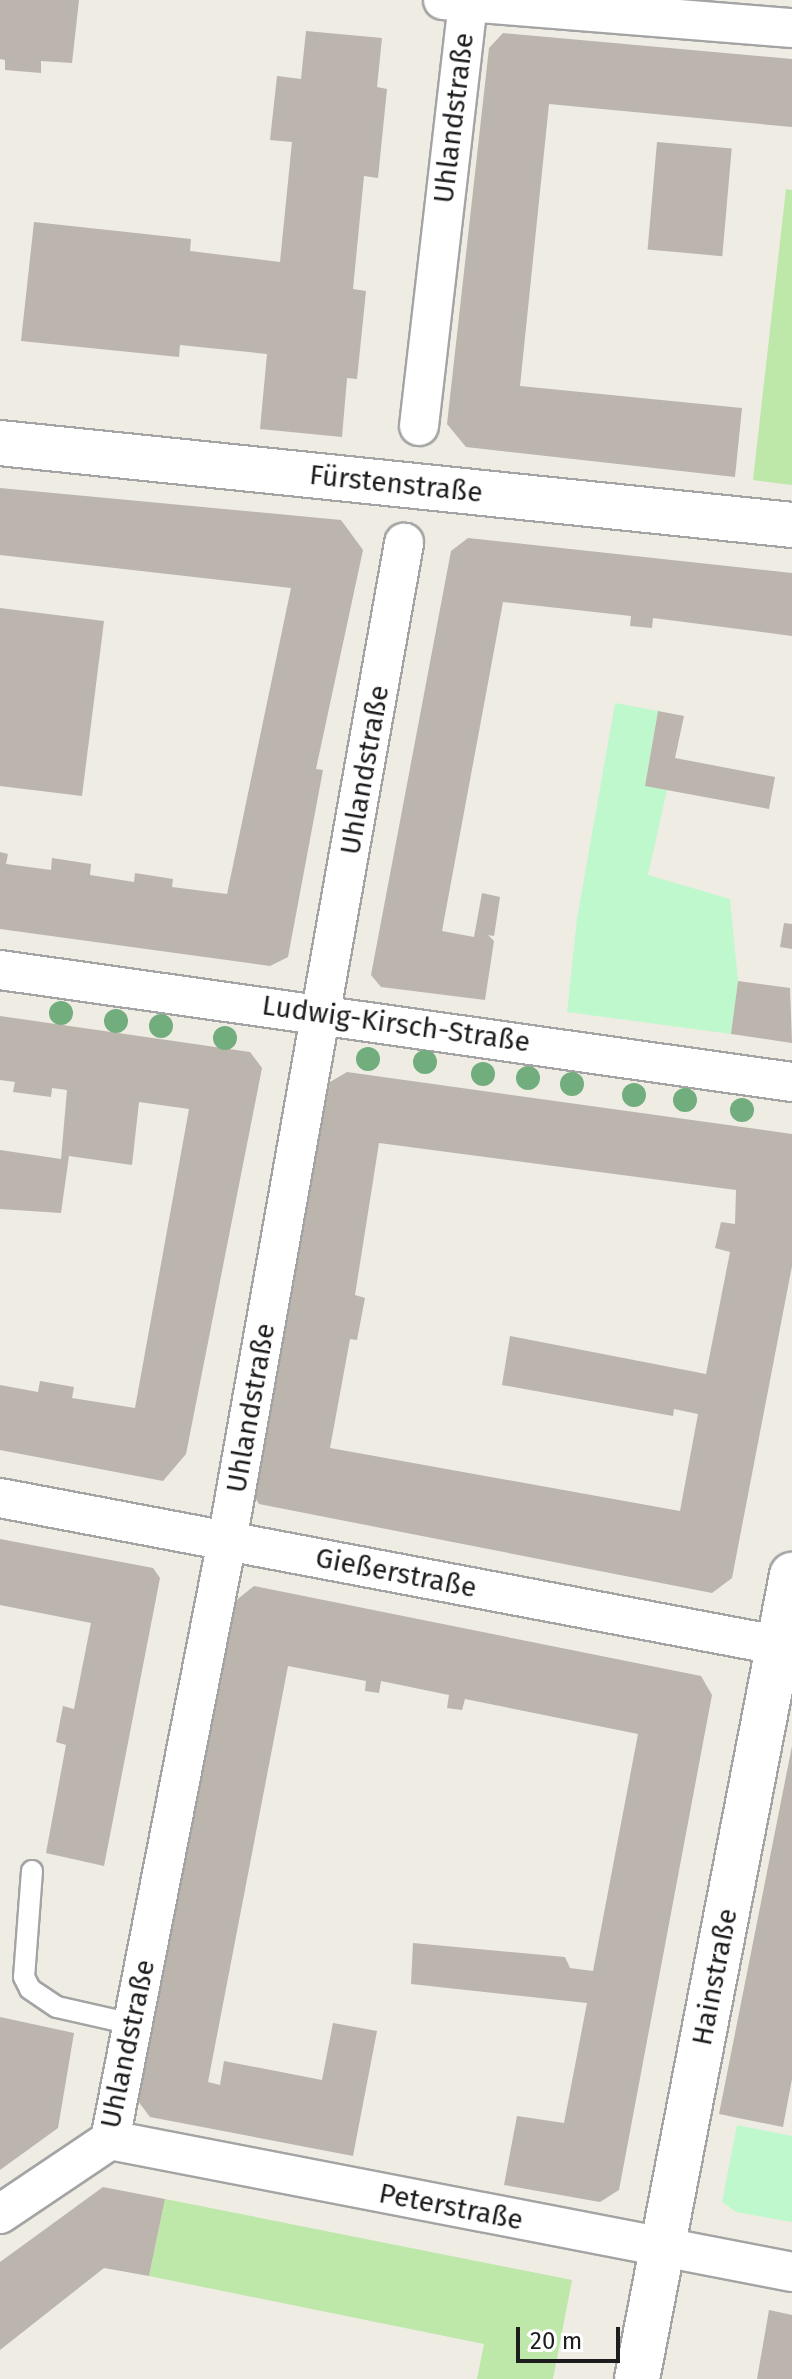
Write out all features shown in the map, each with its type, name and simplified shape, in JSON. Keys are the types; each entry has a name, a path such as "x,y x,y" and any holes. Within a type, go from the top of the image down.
{"street":[{"path":"459,1 792,28"},
{"name":"Uhlandstraße","path":"419,426 459,1"},
{"name":"Fürstenstraße","path":"0,443 792,525"},
{"name":"Uhlandstraße","path":"0,2214 110,2140 227,1541 404,543"},
{"name":"Ludwig-Kirsch-Straße","path":"0,970 323,1012 792,1082"},
{"name":"Gießerstraße","path":"0,1498 785,1647"},
{"name":"Hainstraße","path":"637,2379 785,1647 792,1575"},
{"name":"Peterstraße","path":"110,2140 792,2272"}],"lane":[{"path":"32,1871 24,1977 30,1989 57,2007 132,2024"}],"green space":[{"path":"786,189 792,190 792,485 753,480"},
{"path":"615,703 658,711 645,785 667,790 648,875 730,899 738,981 731,1034 567,1012 577,919"},
{"path":"737,2125 792,2136 792,2222 736,2212 722,2202"},
{"path":"165,2199 572,2280 553,2379 477,2379 484,2344 149,2276"}],"building":[{"path":"0,0 79,0 72,63 41,61 41,73 5,70 5,60 0,59"},
{"path":"306,31 382,38 377,87 387,89 378,178 364,176 353,289 366,291 357,379 347,378 342,437 260,429 267,354 180,345 179,357 21,341 34,222 191,239 190,251 280,262 292,142 270,140 277,76 301,79"},
{"path":"503,33 792,59 792,127 549,104 520,386 742,408 735,477 466,447 447,424 489,48"},
{"path":"657,142 732,149 722,256 648,250"},
{"path":"0,488 341,520 363,550 316,769 323,770 288,957 270,966 0,929 0,852 8,854 6,864 51,870 52,858 91,864 90,875 134,882 135,873 173,879 172,887 227,894 291,588 0,555"},
{"path":"468,538 792,573 792,636 653,618 652,628 630,626 631,616 503,602 442,931 474,937 482,893 500,897 494,936 488,935 494,941 485,1000 381,987 371,975 451,551"},
{"path":"0,608 104,621 82,796 0,786"},
{"path":"658,711 684,716 675,758 775,777 769,809 645,786"},
{"path":"784,923 792,924 792,949 780,947"},
{"path":"738,981 790,988 792,1043 731,1034"},
{"path":"0,1016 250,1052 262,1068 186,1454 163,1481 0,1450 0,1385 38,1392 40,1381 74,1387 72,1398 135,1408 189,1109 139,1102 132,1165 69,1156 61,1213 0,1209 0,1150 61,1159 67,1090 52,1088 51,1097 13,1092 15,1082 0,1080"},
{"path":"347,1072 792,1134 792,1266 732,1578 712,1593 259,1504 250,1490 330,1082","holes":["379,1143 736,1190 735,1224 721,1222 715,1248 730,1252 706,1374 510,1336 502,1385 673,1416 674,1409 698,1414 680,1511 330,1448 350,1339 357,1340 365,1298 355,1295"]},
{"path":"0,1539 153,1568 160,1578 104,1866 46,1853 66,1745 56,1742 63,1706 74,1709 91,1623 0,1605"},
{"path":"254,1586 701,1676 712,1695 619,2190 600,2202 504,2185 517,2116 564,2123 587,2003 411,1984 413,1943 565,1957 570,1968 593,1971 638,1734 465,1699 462,1710 447,1708 449,1695 381,1681 379,1693 365,1691 366,1681 288,1666 208,2082 220,2085 224,2061 322,2080 333,2023 377,2031 353,2156 150,2117 138,2101 234,1602"},
{"path":"792,1746 792,2079 783,2127 719,2114"},
{"path":"0,2017 74,2033 58,2128 0,2170"},
{"path":"103,2187 165,2199 149,2276 104,2268 0,2350 0,2262"},
{"path":"769,2310 792,2315 792,2379 757,2379"}]}
